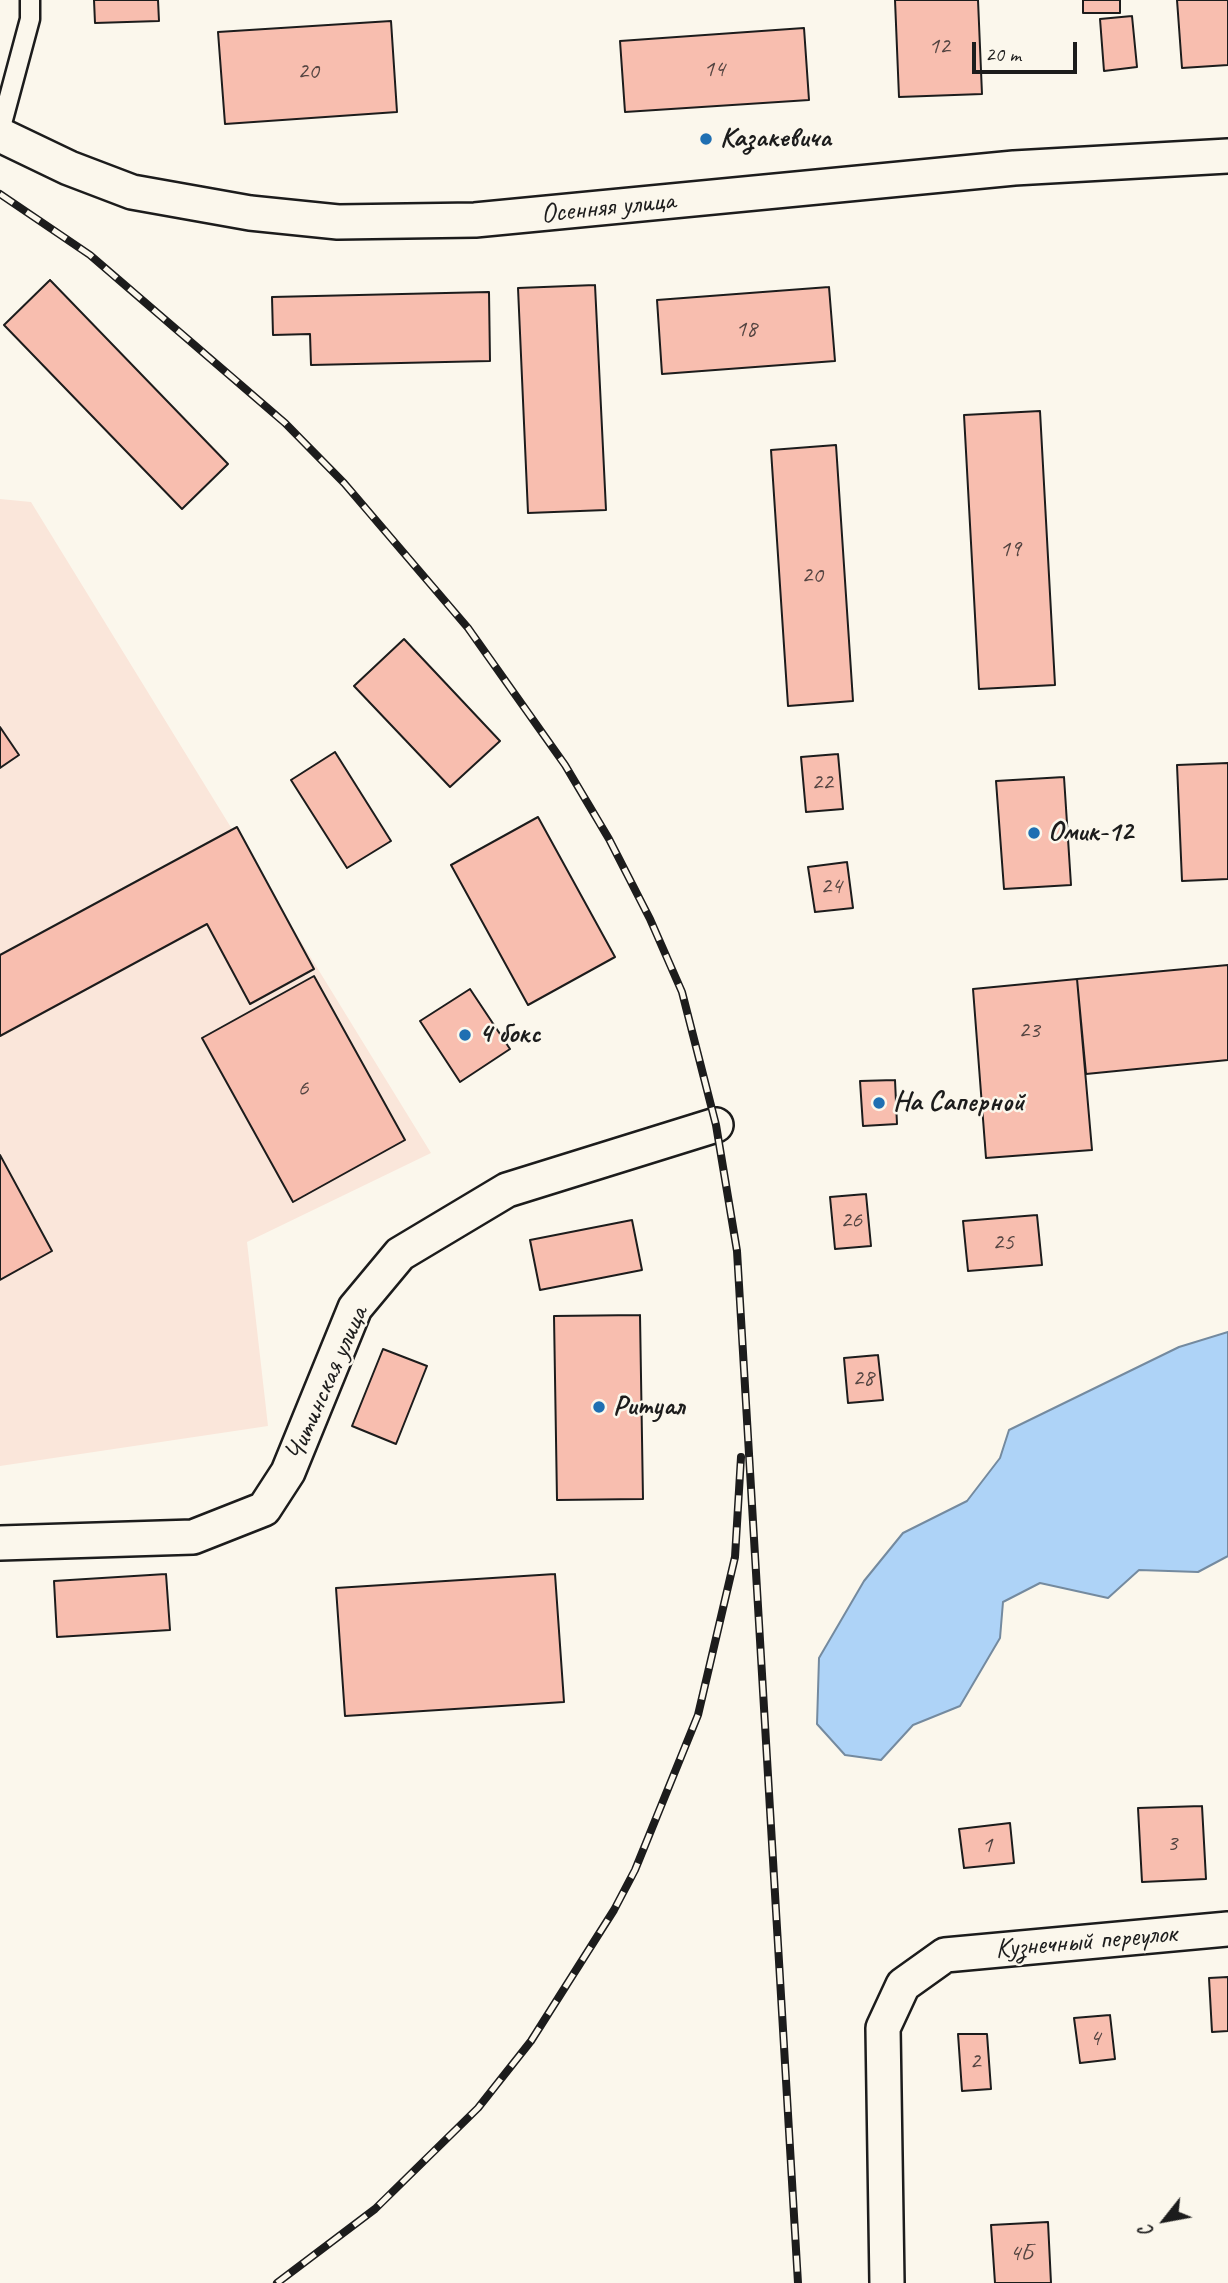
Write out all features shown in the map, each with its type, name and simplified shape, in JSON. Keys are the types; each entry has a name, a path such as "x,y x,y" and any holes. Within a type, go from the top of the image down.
{"street":[{"name":"Осенняя улица","path":"0,133 69,168 132,192 250,213 338,222 475,220 1014,168 1228,156"},
{"name":"Читинская улица","path":"0,1543 193,1536 264,1509 288,1472 355,1308 400,1254 507,1190 716,1125"},
{"name":"Кузнечный переулок","path":"887,2283 883,2028 903,1985 945,1955 1228,1929"}],"lane":[{"path":"0,133 30,19 30,0"}],"shaded area":[{"path":"0,499 31,502 431,1153 247,1242 268,1426 0,1466"}],"water":[{"path":"1228,1332 1228,1556 1198,1572 1139,1570 1108,1598 1040,1583 1003,1602 1000,1638 960,1706 913,1725 881,1760 845,1755 817,1724 819,1658 864,1581 903,1533 967,1501 1000,1458 1009,1430 1179,1347"}],"building":[{"path":"94,0 158,0 159,21 95,23"},
{"path":"895,0 978,0 982,94 899,97"},
{"path":"1083,0 1120,0 1120,13 1083,13"},
{"path":"1177,0 1228,0 1228,65 1182,68"},
{"path":"1132,16 1137,67 1104,71 1100,19"},
{"path":"391,21 397,112 225,124 218,32"},
{"path":"804,28 809,100 625,112 620,41"},
{"path":"50,280 228,464 182,509 4,325"},
{"path":"595,285 606,510 528,513 518,288"},
{"path":"829,287 835,361 662,374 657,300"},
{"path":"489,292 490,361 311,365 310,334 273,335 272,297"},
{"path":"1040,411 1055,685 979,689 964,415"},
{"path":"836,445 853,701 788,706 771,450"},
{"path":"404,639 500,741 450,787 354,686"},
{"path":"0,727 19,755 0,768"},
{"path":"335,752 391,841 347,868 291,780"},
{"path":"838,754 843,809 806,812 801,757"},
{"path":"1228,763 1228,879 1182,881 1177,765"},
{"name":"Омик-12","path":"1064,777 1071,885 1004,889 996,781"},
{"path":"538,817 615,957 528,1005 451,865"},
{"path":"237,827 314,969 250,1004 207,924 0,1036 0,955"},
{"path":"847,862 853,908 815,912 808,867"},
{"path":"1228,965 1228,1060 1086,1074 1077,979"},
{"path":"314,976 405,1140 293,1202 202,1038"},
{"path":"1077,979 1092,1150 986,1158 973,989"},
{"name":"4 бокс","path":"470,989 510,1049 460,1082 420,1021"},
{"name":"На Саперной","path":"895,1080 897,1124 863,1126 860,1081"},
{"path":"0,1155 52,1251 0,1280"},
{"path":"866,1194 871,1246 835,1249 830,1197"},
{"path":"1037,1215 1042,1265 968,1271 963,1221"},
{"path":"632,1220 642,1270 540,1290 530,1240"},
{"name":"Ритуал","path":"640,1315 643,1499 557,1500 554,1316"},
{"path":"383,1349 427,1366 396,1444 352,1426"},
{"path":"878,1355 883,1400 848,1403 844,1358"},
{"path":"166,1574 170,1630 57,1637 54,1581"},
{"path":"555,1574 564,1702 345,1716 336,1588"},
{"path":"1202,1806 1206,1879 1142,1882 1138,1808"},
{"path":"1010,1823 1014,1863 964,1868 959,1829"},
{"path":"1228,1977 1228,2031 1212,2032 1209,1978"},
{"path":"1110,2015 1115,2059 1080,2063 1074,2018"},
{"path":"958,2034 987,2034 991,2089 962,2091"},
{"path":"1048,2222 1051,2283 995,2283 991,2225"}],"railway":[{"path":"0,194 90,255 285,423 344,483 468,628 565,765 609,839 650,919 682,992 716,1125 737,1251 798,2283"},
{"path":"277,2283 375,2209 478,2108 531,2041 614,1910 635,1870 698,1715 735,1557 741,1457"}],"place":[{"name":"Казакевича","path":"706,139"},
{"name":"Омик-12","path":"1034,833"},
{"name":"4 бокс","path":"465,1035"},
{"name":"На Саперной","path":"879,1103"},
{"name":"Ритуал","path":"599,1407"}]}
